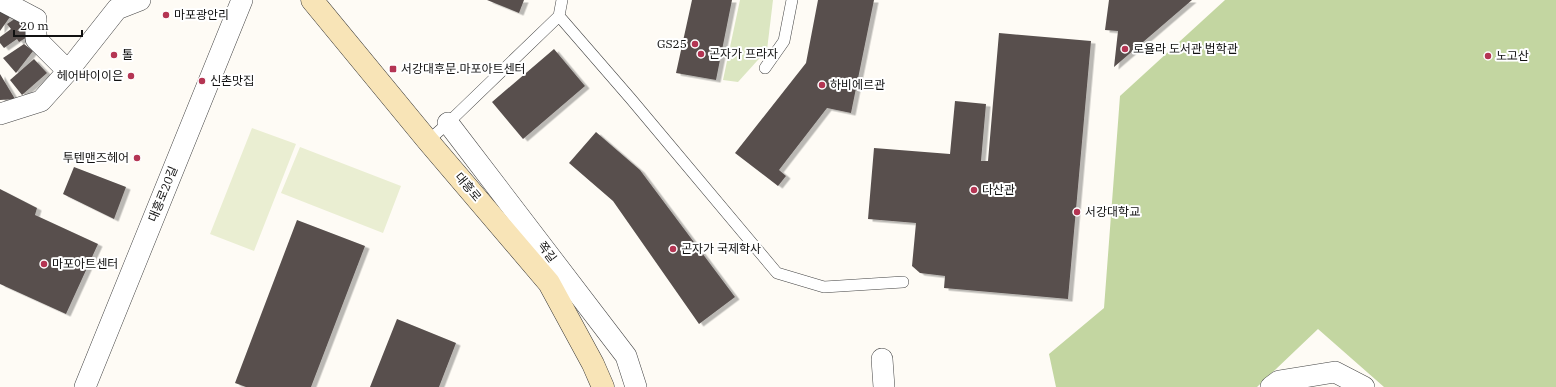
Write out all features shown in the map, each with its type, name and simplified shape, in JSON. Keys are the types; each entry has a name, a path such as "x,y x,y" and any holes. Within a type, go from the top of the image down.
{"main road":[{"name":"대흥로","path":"312,0 428,141 549,283 593,364 603,387"}],"street":[{"path":"0,0 36,19 36,39 68,71"},
{"path":"0,114 41,101 68,71 117,9 140,0"},
{"name":"대흥로20길","path":"85,387 242,0"},
{"name":"쪽길","path":"448,123 626,356 636,387"},
{"path":"882,359 884,387"},
{"path":"1271,387 1279,381 1335,372 1364,387"}],"lane":[{"path":"428,141 559,16 562,0"},
{"path":"765,68 784,41 792,0"},
{"path":"559,16 631,99 777,273 824,287 903,282"}],"green space":[{"path":"740,0 773,0 767,50 738,82 723,80"},
{"path":"1225,0 1556,0 1556,387 1384,387 1318,329 1257,387 1056,387 1049,354 1104,308 1120,96"},
{"path":"252,128 296,144 254,251 210,234"},
{"path":"300,147 401,186 383,233 281,193"}],"building":[{"path":"487,0 524,0 519,13"},
{"name":"곤자가 프라자","path":"692,0 732,0 716,80 676,73"},
{"name":"하비에르관","path":"818,0 874,0 851,113 827,108 779,170 786,176 778,186 735,153 806,63"},
{"name":"로욜라 도서관 법학관","path":"1109,0 1192,0 1114,67 1118,31 1105,30"},
{"path":"0,7 12,14 0,31"},
{"path":"16,18 29,36 19,42 17,39 4,48 0,43 0,37 11,29 7,24"},
{"name":"다산관","path":"999,33 1091,41 1068,299 944,288 945,276 920,273 912,266 916,223 868,219 874,148 950,154 955,101 986,104 981,161 988,161"},
{"path":"24,44 33,51 16,73 3,58"},
{"path":"554,49 585,86 523,139 492,102"},
{"path":"34,59 47,73 22,95 10,80"},
{"path":"0,74 15,99 0,100"},
{"name":"곤자가 국제학사","path":"596,132 640,170 735,297 699,324 613,201 569,163"},
{"path":"74,167 126,187 114,219 63,194"},
{"name":"마포아트센터","path":"0,189 37,208 35,215 98,244 66,314 0,284"},
{"path":"297,220 365,246 311,387 246,387 235,383"},
{"path":"397,319 456,343 439,387 370,387"}],"place":[{"name":"마포광안리","path":"166,15"},
{"name":"GS25","path":"695,44"},
{"name":"로욜라 도서관 법학관","path":"1125,49"},
{"name":"곤자가 프라자","path":"701,54"},
{"name":"톨","path":"114,55"},
{"name":"노고산","path":"1488,56"},
{"name":"서강대후문.마포아트센터","path":"393,69"},
{"name":"헤어바이이은","path":"131,76"},
{"name":"신촌맛집","path":"202,81"},
{"name":"하비에르관","path":"822,85"},
{"name":"투텐맨즈헤어","path":"137,158"},
{"name":"다산관","path":"974,190"},
{"name":"서강대학교","path":"1077,212"},
{"name":"곤자가 국제학사","path":"673,249"},
{"name":"마포아트센터","path":"44,264"}]}
